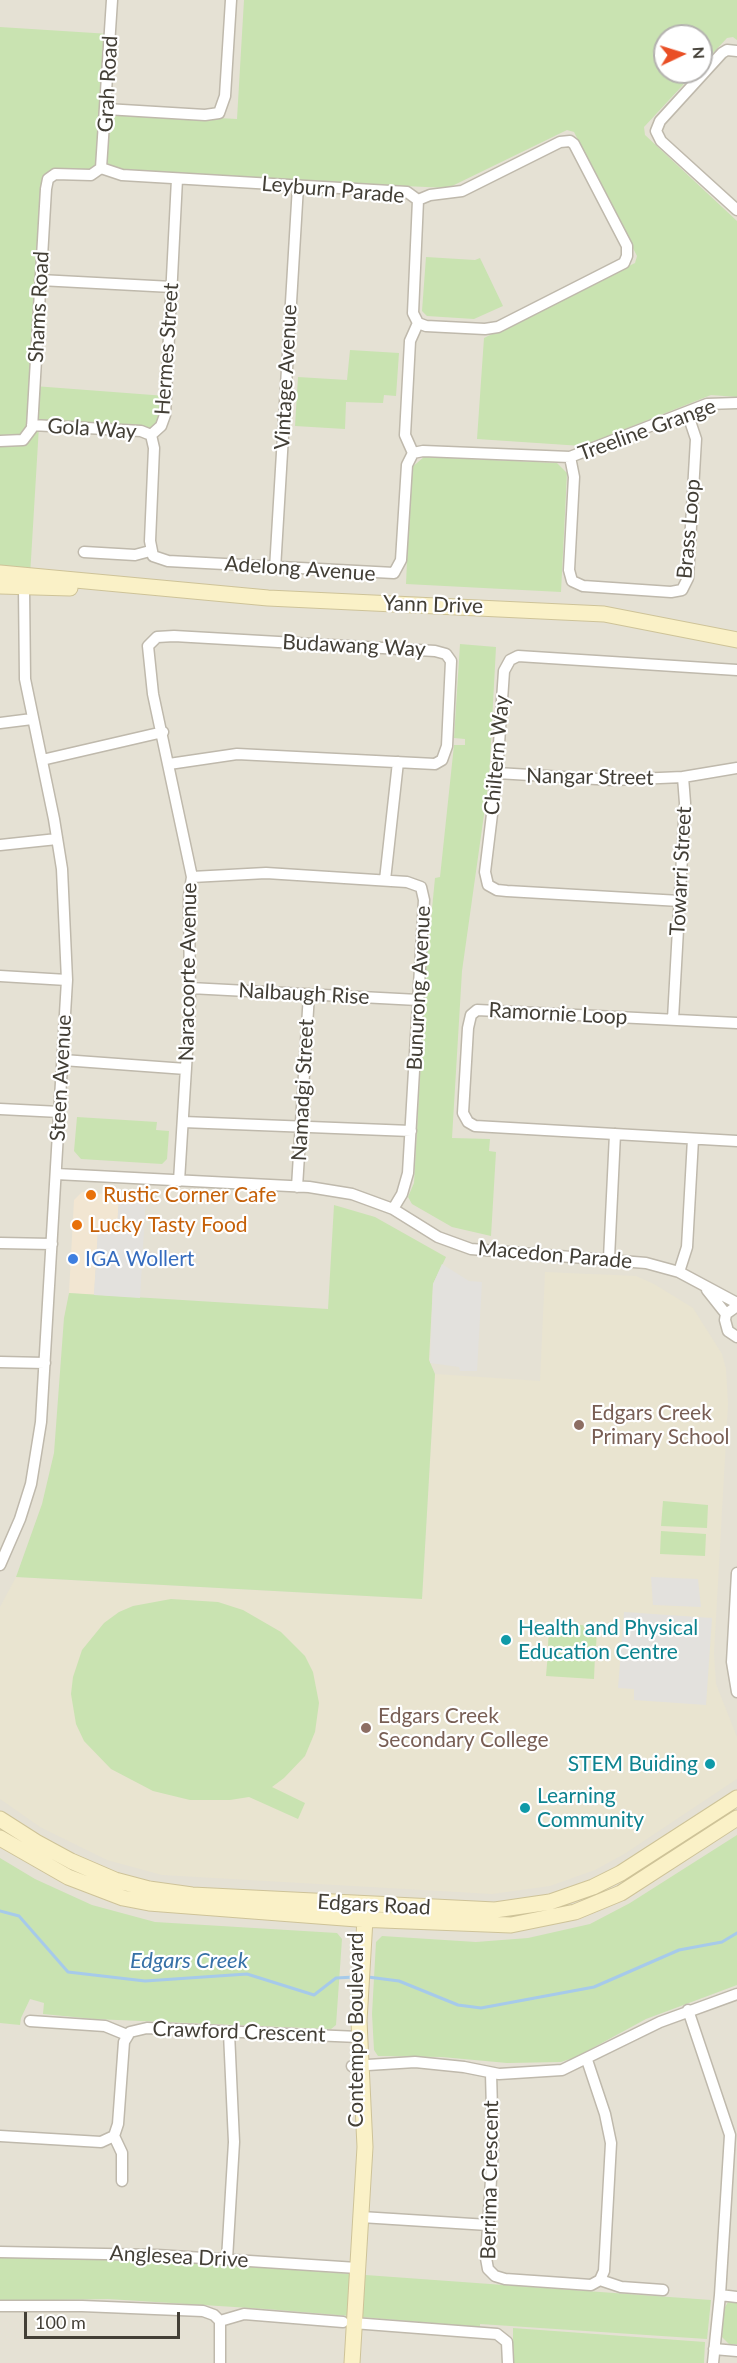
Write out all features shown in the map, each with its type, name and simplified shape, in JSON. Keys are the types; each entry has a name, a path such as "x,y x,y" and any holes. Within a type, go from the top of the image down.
{"street":[{"name":"Grah Road","path":"101,168 112,0"},
{"path":"106,110 205,115 219,113 225,101 231,0"},
{"path":"737,51 727,50 722,53 660,121 656,131 661,141 737,210"},
{"name":"Leyburn Parade","path":"51,176 91,175 101,168 117,175 407,192 418,200 430,195 452,195 560,142 570,141 578,148 628,252 624,263 498,327 485,329 426,326 418,323"},
{"name":"Shams Road","path":"0,441 20,441 28,437 32,425 46,189 51,176"},
{"name":"Hermes Street","path":"150,551 154,448 151,435 165,418 177,178"},
{"name":"Vintage Avenue","path":"275,568 298,186"},
{"name":"Adelong Avenue","path":"150,551 155,558 163,561 394,573 402,560 407,465 413,453 405,435 410,341 418,323 413,314 418,200"},
{"path":"40,280 172,287"},
{"name":"Treeline Grange","path":"413,453 423,451 570,457 707,404 737,403"},
{"name":"Brass Loop","path":"570,457 574,477 569,570 572,581 582,586 682,590 688,578 696,439 687,412"},
{"name":"Gola Way","path":"32,425 141,431 151,435"},
{"path":"84,552 135,555 150,551"},
{"name":"Yann Drive","path":"0,573 268,598 604,614 737,640"},
{"name":"Yann Drive","path":"0,586 24,588 127,586"},
{"name":"Steen Avenue","path":"0,1565 20,1519 31,1484 41,1422 67,980 65,901 57,839 25,679 24,588"},
{"name":"Budawang Way","path":"157,637 441,652 449,658 452,665 446,754 435,764 398,762 237,754 170,764 147,656 148,646 157,637"},
{"name":"Chiltern Way","path":"680,901 492,888 485,879 497,774 504,671 506,664 514,657 737,670"},
{"path":"0,723 32,719"},
{"path":"42,760 163,732"},
{"path":"385,880 398,762"},
{"name":"Naracoorte Avenue","path":"170,764 192,877 189,896 190,988 179,1181"},
{"name":"Towarri Street","path":"673,1019 685,803 683,777 737,768"},
{"name":"Nangar Street","path":"497,774 638,781 683,777"},
{"path":"0,845 57,839"},
{"name":"Bunurong Avenue","path":"192,877 247,873 385,880 416,883 424,894 406,1186 393,1209"},
{"path":"0,976 67,980"},
{"name":"Nalbaugh Rise","path":"190,988 418,1000"},
{"name":"Namadgi Street","path":"297,1187 309,994"},
{"name":"Ramornie Loop","path":"737,1023 477,1010 471,1015 468,1028 463,1113 468,1122 475,1126 737,1141"},
{"path":"63,1060 186,1069"},
{"path":"0,1109 60,1112"},
{"path":"183,1122 411,1131"},
{"path":"609,1258 615,1134"},
{"path":"679,1272 687,1247 693,1139"},
{"name":"Macedon Parade","path":"56,1174 297,1187 352,1194 393,1209 438,1237 471,1249 497,1253 609,1258 646,1263 679,1272 737,1305"},
{"path":"0,1243 52,1244"},
{"name":"Macedon Parade","path":"702,1286 726,1314 725,1326 737,1337"},
{"path":"726,1314 737,1305"},
{"path":"0,1362 45,1363"},
{"path":"737,1574 732,1662 737,1692"},
{"name":"Edgars Road","path":"0,1819 71,1861 115,1880 149,1889 361,1914 495,1910 550,1902 593,1887 621,1873 737,1798"},
{"name":"Edgars Road","path":"0,1838 68,1877 123,1898 170,1907 361,1914 511,1925 564,1915 621,1893 737,1818"},
{"name":"Contempo Boulevard","path":"342,2363 352,2268 357,1990 361,1914"},
{"path":"356,2065 415,2062 464,2067 491,2073 553,2071 587,2060 688,2010 737,1994"},
{"path":"688,2010 733,2135 713,2363"},
{"path":"30,2021 105,2026 127,2035"},
{"name":"Crawford Crescent","path":"122,2181 122,2152 114,2136 118,2124 127,2035 134,2030 147,2028 230,2033 356,2036"},
{"path":"227,2259 234,2142 230,2033"},
{"path":"587,2060 605,2114 610,2143 605,2254 600,2280 621,2287 663,2290"},
{"name":"Contempo Boulevard","path":"352,2268 361,2217 365,2147 356,2065"},
{"name":"Berrima Crescent","path":"491,2073 493,2157 487,2265 495,2276 512,2280 582,2285 591,2285 600,2280"},
{"path":"0,2136 101,2142 114,2136"},
{"path":"361,2217 488,2225"},
{"name":"Anglesea Drive","path":"0,2252 117,2253 352,2268"},
{"path":"720,2295 737,2296"},
{"path":"0,2306 82,2306 202,2311 214,2315 220,2321 220,2363"},
{"path":"220,2321 244,2314 497,2334 507,2342 508,2363"},
{"name":"Contempo Boulevard","path":"348,2322 352,2363"},
{"path":"714,2349 737,2351"}],"shaded area":[{"path":"0,0 737,0 737,2363 0,2363"},
{"path":"82,1192 119,1195 117,1231 98,1231 94,1295 69,1293 74,1200"},
{"path":"119,1195 146,1196 140,1298 94,1295 98,1230 117,1231"},
{"path":"442,1264 469,1281 482,1282 477,1371 460,1371 459,1367 430,1363 433,1284"},
{"name":"Edgars Creek Secondary College","path":"545,1272 636,1276 654,1284 693,1308 722,1354 726,1369 728,1404 714,1654 716,1684 737,1737 737,1779 626,1853 595,1870 550,1886 492,1894 162,1875 107,1860 40,1827 0,1799 0,1607 16,1577 422,1599 435,1374 540,1381"},
{"path":"651,1577 698,1579 701,1607 653,1605"},
{"path":"624,1612 712,1618 706,1705 634,1700 634,1689 618,1688"}],"green space":[{"path":"244,0 737,0 737,40 733,37 727,38 713,53 713,24 653,24 653,84 684,84 644,127 645,135 737,221 737,397 711,395 582,446 477,439 484,338 635,263 637,256 574,132 567,130 448,188 117,173 103,167 108,112 237,119"},
{"path":"0,27 110,34 101,168 48,179 34,386 166,396 165,415 151,435 39,426 30,576 0,573"},
{"path":"426,257 475,260 480,258 503,306 474,319 427,316 422,311"},
{"path":"350,350 399,353 396,396 384,395 383,403 346,402 345,429 295,426 298,377 347,380"},
{"path":"424,457 557,463 567,473 561,592 406,584 411,468"},
{"path":"460,644 496,647 489,779 462,971 452,1138 490,1139 489,1151 496,1152 491,1236 452,1227 412,1204 408,1197 414,1183 426,970 435,878 440,877 454,745 465,745 465,739 454,738"},
{"path":"77,1117 157,1122 156,1130 169,1131 167,1159 162,1164 81,1159 74,1151"},
{"path":"334,1205 375,1217 446,1257 433,1284 429,1360 435,1374 422,1599 16,1577 42,1504 54,1453 64,1318 69,1293 328,1309"},
{"path":"663,1501 708,1505 707,1528 661,1526"},
{"path":"661,1531 706,1534 705,1556 660,1554"},
{"path":"171,1599 218,1602 243,1610 281,1632 305,1656 313,1672 319,1703 315,1732 305,1756 272,1787 305,1803 298,1819 249,1797 230,1800 190,1800 153,1791 111,1769 84,1741 76,1724 71,1694 73,1677 82,1650 104,1623 119,1612 133,1606"},
{"path":"549,1623 597,1626 596,1649 548,1647"},
{"path":"548,1652 595,1655 594,1679 546,1676"},
{"path":"737,1835 737,1985 646,2019 576,2057 561,2062 507,2063 442,2057 378,2056 374,2050 372,2014 376,1942 382,1936 476,1942 528,1938 590,1924 630,1903"},
{"path":"0,1858 35,1879 92,1905 155,1922 337,1933 342,1939 336,2025 331,2029 94,2019 43,2014 44,2003 30,1999 20,2025 0,2023"},
{"path":"28,2255 255,2267 711,2300 707,2339 480,2324 480,2327 266,2309 108,2299 0,2301 0,2256"},
{"path":"728,2302 737,2302 737,2344 729,2344 722,2337 724,2309"},
{"path":"513,2328 705,2342 704,2363 513,2363"}],"waterway":[{"name":"Edgars Creek","path":"0,1911 19,1916 68,1972 145,1981 247,1974 314,1995 336,1978 355,1977"},
{"name":"Edgars Creek","path":"368,1977 399,1981 458,2005 481,2008 594,1987 679,1950 722,1942 737,1933"}],"place":[{"name":"Rustic Corner Cafe","path":"91,1195"},
{"name":"Lucky Tasty Food","path":"77,1225"},
{"name":"IGA Wollert","path":"73,1259"},
{"name":"Edgars Creek Primary School","path":"579,1425"},
{"name":"Health and Physical Education Centre","path":"506,1640"},
{"name":"Edgars Creek Secondary College","path":"366,1728"},
{"name":"STEM Buiding","path":"710,1764"},
{"name":"Learning Community","path":"525,1808"}]}
